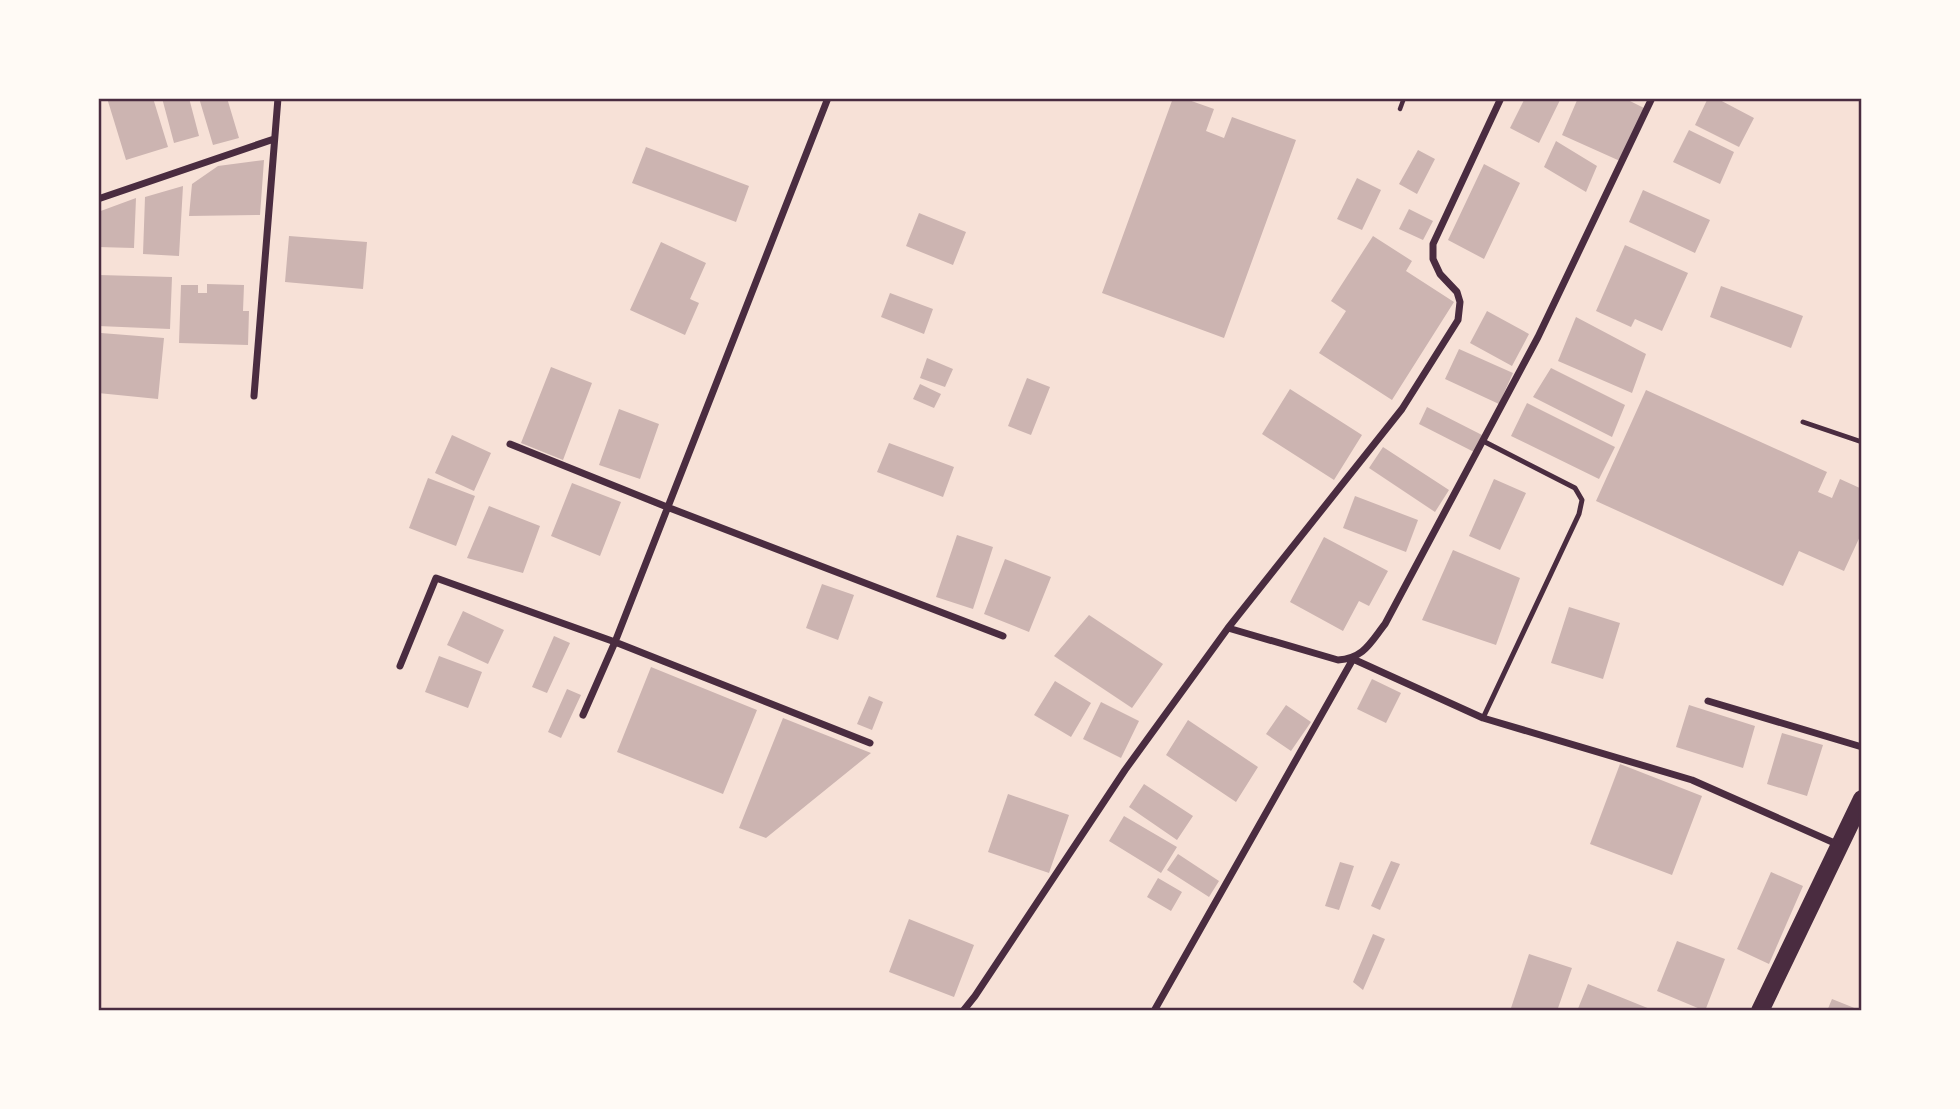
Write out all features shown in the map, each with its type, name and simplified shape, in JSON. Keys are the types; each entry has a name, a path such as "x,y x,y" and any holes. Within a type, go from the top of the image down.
{"main road":[{"path":"1760,1011 1862,799"}],"street":[{"path":"254,396 278,98"},
{"path":"583,715 615,642 828,98"},
{"path":"963,1011 1125,770 1228,628 1402,409 1458,320 1460,302 1457,292 1440,274 1433,259 1433,244 1501,98"},
{"path":"1154,1011 1353,659 1366,648 1385,624 1538,337 1652,98"},
{"path":"98,199 274,139"},
{"path":"510,444 1003,636"},
{"path":"401,666 436,578 615,642 870,743"},
{"path":"1228,628 1338,660 1353,659 1483,718 1692,780 1839,845"},
{"path":"1708,701 1862,747"}],"lane":[{"path":"1803,422 1862,442"},
{"path":"1483,441 1575,488 1582,500 1579,514 1483,718"}],"path":[{"path":"1400,109 1404,98"}],"building":[{"path":"107,98 153,98 168,147 126,160"},
{"path":"162,98 189,98 199,136 174,143"},
{"path":"199,98 227,98 239,138 213,145"},
{"path":"1173,98 1183,98 1214,109 1206,131 1224,138 1232,117 1296,140 1224,338 1102,293"},
{"path":"1525,98 1561,98 1539,143 1510,128"},
{"path":"1578,98 1624,98 1644,108 1620,161 1562,135"},
{"path":"1708,98 1716,98 1754,118 1739,147 1695,125"},
{"path":"1689,130 1734,152 1720,184 1673,162"},
{"path":"1556,141 1597,166 1586,192 1544,167"},
{"path":"646,147 749,186 736,222 632,183"},
{"path":"1418,150 1435,159 1417,194 1399,184"},
{"path":"264,160 260,215 189,216 192,184 218,166"},
{"path":"1484,164 1520,183 1484,259 1448,240"},
{"path":"1357,178 1381,190 1362,230 1337,219"},
{"path":"183,186 179,256 143,254 145,197"},
{"path":"1643,190 1710,220 1695,253 1629,222"},
{"path":"136,198 134,248 98,247 98,212"},
{"path":"1409,209 1433,221 1423,240 1399,229"},
{"path":"919,213 966,232 953,265 906,246"},
{"path":"289,236 367,242 363,289 285,282"},
{"path":"1373,236 1412,261 1406,271 1454,302 1392,400 1319,353 1346,311 1331,301"},
{"path":"661,242 706,263 690,299 699,303 685,335 630,310"},
{"path":"1625,245 1688,273 1662,331 1635,319 1631,327 1596,311"},
{"path":"99,275 172,277 170,329 98,326"},
{"path":"207,284 244,285 243,311 249,311 248,345 179,343 181,285 198,285 198,293 207,293"},
{"path":"1721,286 1803,316 1791,348 1710,317"},
{"path":"890,293 933,309 924,334 881,317"},
{"path":"1487,311 1529,334 1512,366 1470,343"},
{"path":"1576,317 1646,354 1632,393 1558,361"},
{"path":"101,333 164,338 158,399 98,393"},
{"path":"1459,349 1513,373 1499,404 1445,379"},
{"path":"927,358 953,369 945,387 920,378"},
{"path":"551,367 592,383 563,460 521,443"},
{"path":"1551,368 1625,405 1612,437 1533,397"},
{"path":"1027,378 1050,387 1031,435 1008,426"},
{"path":"920,384 941,394 934,408 913,399"},
{"path":"1290,389 1362,435 1334,480 1262,434"},
{"path":"1646,390 1827,472 1818,492 1832,498 1840,479 1862,489 1862,532 1844,571 1799,551 1783,586 1596,501"},
{"path":"1527,403 1615,447 1599,479 1511,436"},
{"path":"1427,407 1482,435 1474,452 1419,424"},
{"path":"619,409 659,424 640,479 599,465"},
{"path":"452,435 491,453 474,491 435,473"},
{"path":"889,443 954,467 943,497 877,472"},
{"path":"1383,447 1449,490 1435,512 1369,468"},
{"path":"428,478 475,496 456,546 409,528"},
{"path":"1494,479 1526,493 1500,550 1469,536"},
{"path":"572,483 621,502 600,556 551,536"},
{"path":"1355,496 1418,520 1406,552 1343,528"},
{"path":"489,506 540,526 523,573 467,558"},
{"path":"957,535 993,547 973,609 936,597"},
{"path":"1324,537 1388,571 1369,606 1359,601 1343,631 1290,602"},
{"path":"1453,550 1520,578 1496,645 1422,620"},
{"path":"1005,559 1051,577 1029,632 984,614"},
{"path":"822,584 854,595 838,640 806,628"},
{"path":"1569,607 1620,623 1603,679 1551,663"},
{"path":"463,611 504,630 488,664 447,645"},
{"path":"1089,615 1163,664 1132,708 1054,656"},
{"path":"554,636 570,643 547,693 532,687"},
{"path":"439,656 482,672 468,708 425,692"},
{"path":"651,667 757,710 723,794 617,752"},
{"path":"1372,679 1401,693 1386,723 1357,709"},
{"path":"1055,681 1091,703 1071,737 1034,715"},
{"path":"567,689 581,695 561,738 548,732"},
{"path":"869,696 883,702 872,730 857,724"},
{"path":"1101,702 1139,721 1121,758 1083,739"},
{"path":"1286,705 1311,722 1291,751 1266,734"},
{"path":"1689,705 1755,726 1743,768 1676,747"},
{"path":"783,718 871,753 766,838 739,828"},
{"path":"1188,720 1258,767 1236,802 1166,755"},
{"path":"1782,733 1823,745 1807,796 1767,784"},
{"path":"1620,764 1702,796 1672,875 1590,844"},
{"path":"1144,784 1193,816 1177,840 1129,807"},
{"path":"1008,794 1069,815 1049,873 988,852"},
{"path":"1124,816 1177,847 1161,873 1109,841"},
{"path":"1178,854 1219,881 1209,897 1167,870"},
{"path":"1391,861 1400,864 1380,910 1371,906"},
{"path":"1340,862 1354,866 1339,910 1325,906"},
{"path":"1771,872 1803,886 1769,964 1737,949"},
{"path":"1158,878 1182,892 1171,911 1147,897"},
{"path":"909,919 974,945 954,997 889,972"},
{"path":"1373,934 1385,939 1363,990 1353,982"},
{"path":"1677,941 1725,959 1705,1011 1657,991"},
{"path":"1529,954 1572,968 1557,1011 1510,1011"},
{"path":"1588,984 1655,1011 1577,1011"},
{"path":"1832,999 1862,1011 1827,1011"}]}
